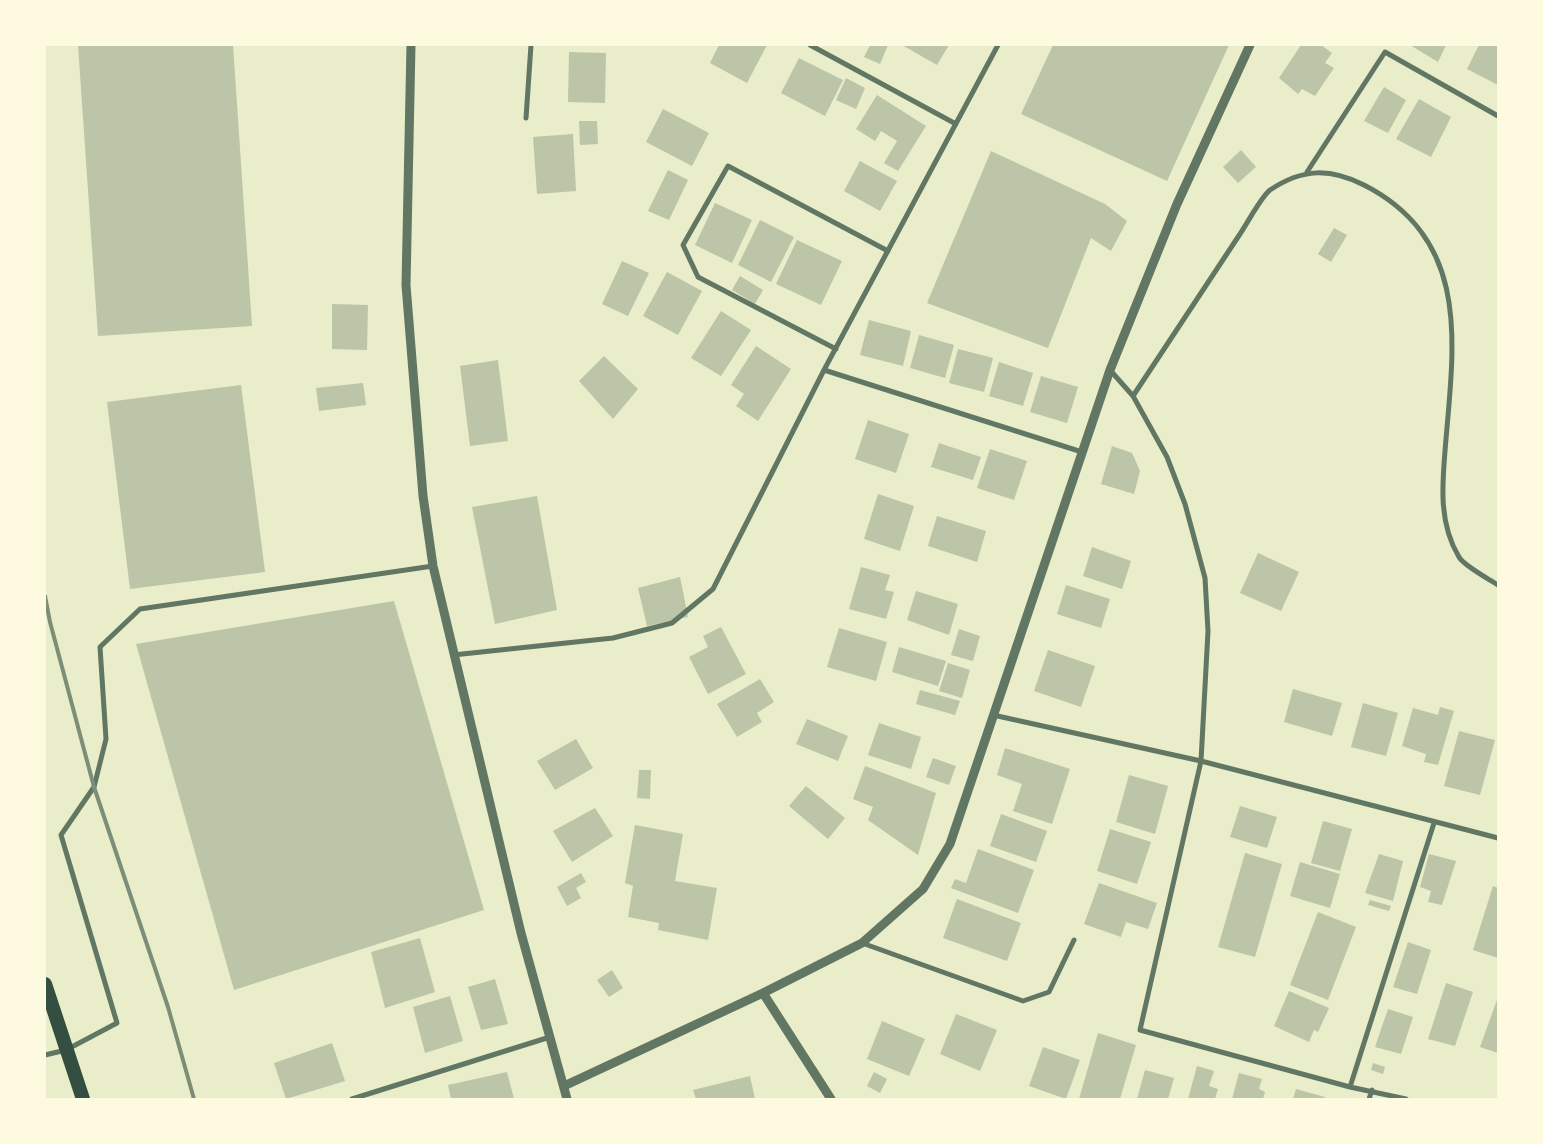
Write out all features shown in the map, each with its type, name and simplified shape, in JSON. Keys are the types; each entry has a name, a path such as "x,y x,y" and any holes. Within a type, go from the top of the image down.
{"highway":[{"path":"45,984 83,1099"}],"street":[{"path":"411,45 406,285 424,496 433,566 521,933 567,1099"},
{"path":"526,118 530,45"},
{"path":"810,45 956,124"},
{"path":"453,655 613,638 672,623 713,589 824,370 998,45"},
{"path":"564,1086 763,993 862,943 922,890 950,844 1110,370 1177,204 1250,45"},
{"path":"1307,172 1386,52 1498,116"},
{"path":"836,349 698,277 682,245 728,166 888,251"},
{"path":"1133,396 1268,191 1307,172 1344,175 1378,192 1404,212 1429,240 1446,284 1454,336 1443,474 1443,518 1460,559 1498,585"},
{"path":"824,370 1082,452"},
{"path":"1110,370 1133,396 1167,457 1185,504 1205,578 1208,631 1200,761 1140,1030 1350,1087 1372,1090 1406,1099"},
{"path":"45,1055 66,1050 117,1024 61,834 94,787 106,739 100,647 140,609 433,566"},
{"path":"993,715 1200,761 1498,838"},
{"path":"1350,1087 1434,823"},
{"path":"862,943 1023,1001 1049,992 1074,940"},
{"path":"763,993 831,1099"},
{"path":"352,1099 550,1037"},
{"path":"1369,1099 1372,1090"}],"building":[{"path":"78,45 233,45 252,326 98,336"},
{"path":"719,45 767,45 747,83 710,63"},
{"path":"870,45 888,45 880,64 864,57"},
{"path":"902,45 949,45 937,65"},
{"path":"1053,45 1229,45 1167,181 1021,114"},
{"path":"1301,45 1321,45 1332,53 1325,63 1334,68 1315,96 1302,89 1298,94 1279,78"},
{"path":"1410,45 1446,45 1438,62"},
{"path":"1479,45 1498,45 1498,85 1467,69"},
{"path":"569,52 606,53 605,103 568,102"},
{"path":"799,58 843,80 825,116 781,93"},
{"path":"846,78 865,88 856,109 836,100"},
{"path":"1384,87 1406,100 1388,133 1364,121"},
{"path":"877,95 926,126 898,171 884,163 897,141 881,131 875,141 856,129"},
{"path":"1419,99 1451,117 1431,157 1396,139"},
{"path":"663,109 709,133 692,166 646,142"},
{"path":"579,121 597,121 598,144 580,145"},
{"path":"573,134 576,191 537,194 533,137"},
{"path":"1241,150 1256,167 1238,183 1223,167"},
{"path":"991,151 1105,204 1127,221 1111,251 1091,238 1048,348 927,303"},
{"path":"860,161 897,181 880,211 844,191"},
{"path":"668,170 688,180 669,220 648,211"},
{"path":"715,203 752,220 732,263 695,245"},
{"path":"760,220 794,237 771,282 738,265"},
{"path":"1334,228 1347,235 1331,262 1318,254"},
{"path":"797,240 842,261 821,305 776,284"},
{"path":"622,261 649,273 628,316 602,304"},
{"path":"667,272 702,291 678,335 643,316"},
{"path":"740,276 763,290 755,304 732,290"},
{"path":"332,304 368,305 367,350 332,349"},
{"path":"721,311 751,330 721,376 691,358"},
{"path":"869,320 911,331 903,366 860,355"},
{"path":"919,335 954,345 945,378 910,368"},
{"path":"756,346 791,369 758,421 736,406 744,394 731,385"},
{"path":"958,349 993,358 984,392 949,383"},
{"path":"604,356 638,389 613,419 579,381"},
{"path":"498,360 508,441 470,446 460,366"},
{"path":"999,362 1033,373 1023,406 989,396"},
{"path":"1041,376 1078,387 1067,423 1030,412"},
{"path":"363,383 366,405 319,411 316,388"},
{"path":"241,385 265,572 130,589 107,402"},
{"path":"868,420 909,434 896,473 855,459"},
{"path":"939,443 981,457 973,480 931,467"},
{"path":"1112,446 1132,453 1140,471 1134,494 1101,484"},
{"path":"990,449 1027,461 1014,500 977,488"},
{"path":"878,494 914,506 900,551 864,539"},
{"path":"537,496 557,610 495,624 472,507"},
{"path":"937,516 986,531 977,562 928,546"},
{"path":"1092,547 1131,561 1122,589 1083,576"},
{"path":"1258,553 1299,572 1281,611 1240,593"},
{"path":"861,567 890,575 885,590 894,592 886,619 849,609"},
{"path":"680,577 688,617 647,626 638,588"},
{"path":"1066,585 1110,599 1101,628 1057,614"},
{"path":"916,591 958,604 949,635 907,620"},
{"path":"394,601 484,910 234,990 136,644"},
{"path":"721,627 746,674 708,694 689,657 708,647 703,636"},
{"path":"839,628 887,642 876,681 827,667"},
{"path":"959,629 980,636 973,661 951,655"},
{"path":"899,647 946,661 938,686 892,672"},
{"path":"1048,650 1095,666 1081,707 1034,691"},
{"path":"948,663 970,670 962,698 939,691"},
{"path":"760,679 774,702 757,713 762,722 737,737 717,704"},
{"path":"1293,689 1342,703 1332,736 1284,722"},
{"path":"920,690 960,701 955,715 916,704"},
{"path":"1363,703 1398,713 1386,756 1351,747"},
{"path":"1440,707 1454,711 1438,765 1424,762 1426,754 1402,746 1413,708 1438,715"},
{"path":"807,719 848,736 838,761 796,744"},
{"path":"879,723 921,737 911,769 868,755"},
{"path":"1459,731 1495,740 1480,795 1444,786"},
{"path":"576,739 593,768 555,790 537,761"},
{"path":"1005,748 1070,769 1052,824 1013,811 1022,784 997,775"},
{"path":"933,758 956,766 949,785 926,777"},
{"path":"865,766 936,793 918,855 868,820 873,807 853,799"},
{"path":"639,770 651,770 650,799 637,798"},
{"path":"1129,775 1168,786 1155,834 1116,822"},
{"path":"806,786 845,818 828,839 789,806"},
{"path":"1240,806 1277,817 1267,848 1230,837"},
{"path":"595,808 613,836 572,862 553,831"},
{"path":"1001,814 1047,831 1036,862 990,846"},
{"path":"1323,821 1352,829 1340,871 1311,863"},
{"path":"635,825 683,834 675,881 717,888 708,940 658,930 659,923 628,917 633,886 625,883"},
{"path":"1110,829 1151,842 1137,884 1097,871"},
{"path":"978,849 1034,870 1018,913 951,888 955,879 966,883"},
{"path":"1245,853 1282,864 1255,957 1218,947"},
{"path":"1379,854 1403,861 1393,901 1365,893"},
{"path":"1429,854 1456,861 1442,905 1428,902 1431,891 1420,887"},
{"path":"1300,862 1340,874 1330,908 1290,896"},
{"path":"581,873 586,882 576,888 581,898 567,906 557,887"},
{"path":"1099,883 1157,903 1148,929 1126,922 1121,937 1084,924"},
{"path":"1493,886 1498,888 1498,958 1473,950"},
{"path":"957,899 1021,923 1007,961 943,938"},
{"path":"1370,900 1391,906 1389,911 1368,905"},
{"path":"1318,912 1356,927 1328,1000 1290,985"},
{"path":"420,938 435,992 385,1008 371,952"},
{"path":"1408,942 1431,950 1417,994 1393,987"},
{"path":"612,970 623,988 609,997 597,980"},
{"path":"495,979 508,1024 481,1030 468,987"},
{"path":"1446,983 1473,992 1455,1046 1428,1039"},
{"path":"1289,991 1329,1008 1318,1032 1314,1030 1309,1042 1274,1026"},
{"path":"450,996 463,1041 425,1053 413,1007"},
{"path":"1498,997 1498,1053 1480,1047"},
{"path":"1388,1009 1413,1017 1401,1054 1375,1047"},
{"path":"956,1014 997,1030 980,1071 940,1054"},
{"path":"882,1021 925,1039 909,1076 867,1059"},
{"path":"1098,1033 1136,1045 1120,1099 1079,1099"},
{"path":"332,1043 345,1081 286,1099 274,1063"},
{"path":"1043,1047 1080,1060 1066,1099 1029,1086"},
{"path":"1373,1063 1385,1067 1383,1074 1371,1070"},
{"path":"1197,1066 1214,1071 1209,1086 1218,1089 1215,1099 1188,1099"},
{"path":"1145,1070 1174,1078 1168,1099 1137,1099"},
{"path":"507,1072 514,1099 451,1099 448,1085"},
{"path":"874,1072 887,1079 880,1093 867,1086"},
{"path":"1239,1073 1262,1079 1259,1089 1265,1092 1263,1099 1232,1099"},
{"path":"750,1076 755,1099 696,1099 693,1090"},
{"path":"1296,1089 1325,1097 1324,1099 1293,1099"}],"railway":[{"path":"45,596 50,622 94,787 168,1007 194,1099"}]}
